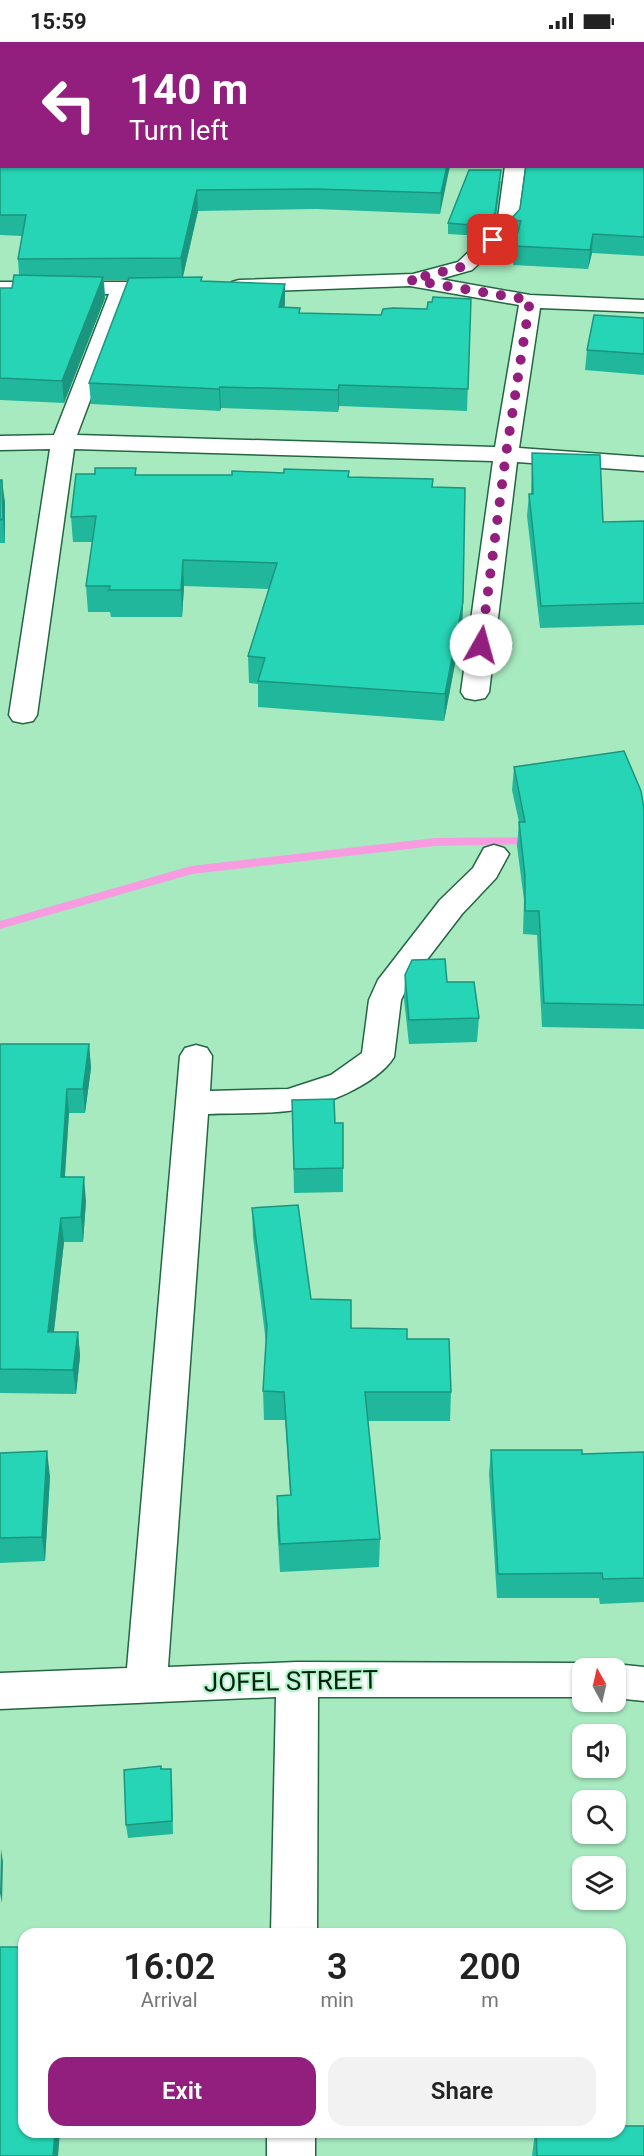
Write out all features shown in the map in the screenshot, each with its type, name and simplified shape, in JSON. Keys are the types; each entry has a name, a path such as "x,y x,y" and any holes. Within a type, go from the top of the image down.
{"street":[{"path":"410,280 465,266 507,227 515,168"},
{"path":"214,287 410,280 530,300 644,306"},
{"path":"0,288 121,290 191,288"},
{"path":"23,715 63,442 121,290"},
{"path":"475,692 506,454 530,300"},
{"path":"0,443 63,442 506,454 644,464"},
{"path":"193,1103 290,1100 342,1083 378,1057 385,1000 394,980 451,907 486,872 494,854"},
{"path":"146,1684 196,1056"},
{"path":"294,1928 297,1678"},
{"name":"JOFEL STREET","path":"0,1691 297,1678 572,1680"},
{"path":"626,1682 644,1684"},
{"path":"291,2138 291,2156"}],"building":[{"path":"0,168 447,168 441,193 316,189 197,190 181,258 18,259 26,215 0,215"},
{"path":"526,168 644,168 644,237 593,234 590,250 514,246 521,221 510,220 520,209"},
{"path":"469,170 501,170 495,213 482,226 448,223"},
{"path":"14,275 103,277 62,381 0,378 0,288 12,288"},
{"path":"202,277 201,281 285,284 279,307 300,308 299,313 381,315 383,309 427,309 428,302 432,302 433,297 471,299 468,389 339,385 338,390 220,387 219,389 89,383 129,278"},
{"path":"594,315 644,318 644,354 587,350"},
{"path":"532,453 600,455 603,522 644,521 644,603 541,606 529,494 533,494"},
{"path":"95,468 136,468 135,475 232,475 232,471 284,473 284,469 349,471 348,477 433,479 432,487 465,488 463,602 445,694 258,681 265,658 248,656 277,563 183,560 181,590 109,590 110,586 86,586 96,516 71,517 76,474 95,474"},
{"path":"0,480 2,480 3,519 0,520"},
{"path":"624,751 641,791 644,809 644,1005 544,1003 539,911 525,911 525,876 519,822 525,822 514,767"},
{"path":"445,959 447,982 474,982 479,1018 409,1020 405,975 412,960"},
{"path":"0,1044 89,1044 83,1089 67,1089 61,1177 84,1177 81,1217 61,1218 48,1332 78,1332 73,1370 0,1369"},
{"path":"334,1099 335,1123 343,1123 343,1168 294,1169 292,1100"},
{"path":"298,1205 311,1299 351,1300 351,1328 407,1329 407,1339 449,1339 451,1392 365,1392 380,1539 280,1544 277,1496 291,1495 284,1392 263,1391 267,1326 252,1208"},
{"path":"491,1450 582,1450 582,1454 644,1452 644,1578 603,1579 602,1573 498,1574"},
{"path":"47,1451 42,1537 0,1538 0,1453"},
{"path":"161,1766 161,1769 171,1769 172,1821 126,1825 124,1770"},
{"path":"0,1947 18,1947 18,2138 54,2138 53,2156 0,2156"},
{"path":"626,2126 644,2126 644,2156 537,2156 536,2138 626,2138"}],"waterway":[{"path":"0,925 191,870 435,842 535,841"}],"route":[{"path":"481,645 506,454 530,300 410,280 465,266 493,240"}]}
